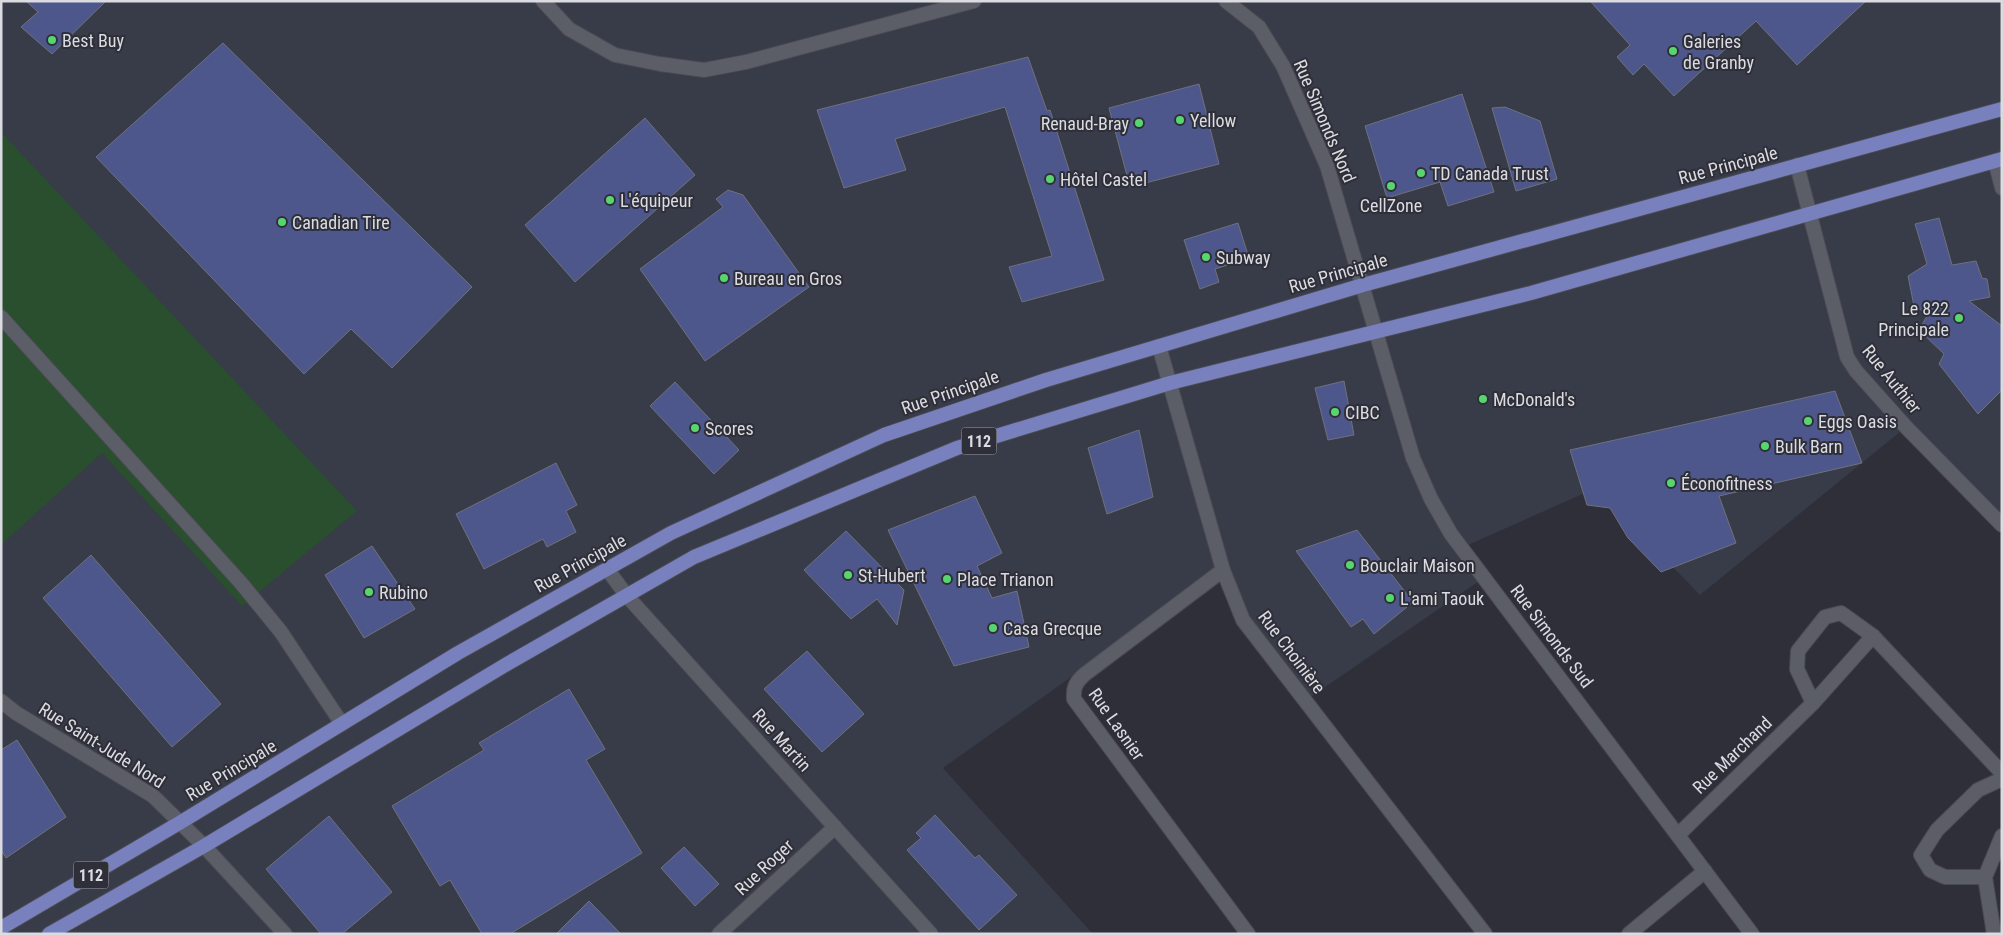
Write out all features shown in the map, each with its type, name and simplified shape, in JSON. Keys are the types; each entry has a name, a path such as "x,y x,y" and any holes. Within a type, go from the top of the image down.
{"main road":[{"name":"Rue Principale","path":"1,928 181,822 458,653 671,533 884,435 1046,380 1363,285 2002,109"},
{"name":"112","path":"49,934 204,846 507,664 694,557 957,448 1170,382 1531,293 1998,160"}],"street":[{"path":"543,1 569,29 615,55 704,70 746,62 974,1"},
{"name":"Rue Simonds Nord","path":"1226,1 1259,27 1283,66 1327,166 1376,332"},
{"path":"1998,160 2002,188"},
{"name":"Rue Authier","path":"1797,165 1847,357 1856,371 1906,427 2002,525"},
{"path":"1,317 241,583 281,632 342,724"},
{"name":"Rue Simonds Sud","path":"1376,332 1413,458 1431,499 1451,534 1752,934"},
{"name":"Rue Choinière","path":"1159,346 1223,570 1243,620 1485,934"},
{"name":"Rue Martin","path":"608,569 627,596 931,934"},
{"name":"Rue Lasnier","path":"1223,570 1084,674 1074,686 1073,692 1074,700 1248,934"},
{"path":"1812,703 1797,669 1798,651 1824,617 1841,613 1872,636 2002,773"},
{"name":"Rue Marchand","path":"1678,835 1812,703 1872,636"},
{"name":"Rue Saint-Jude Nord","path":"1,700 16,714 153,796 204,846 285,934"},
{"path":"1985,877 1945,878 1930,870 1921,855 1937,830 1978,790 2002,779"},
{"name":"Rue Roger","path":"719,934 835,827"},
{"path":"1994,934 1985,877 2002,836"},
{"path":"1629,934 1705,871"}],"shaded area":[{"path":"1,1 2002,1 2002,525 1906,427 1700,595 1596,488 1468,545 1428,490 1485,577 1305,701 1243,620 1222,570 943,768 1093,934 729,934 816,854 723,934 1,934"}],"green space":[{"path":"1,132 357,511 242,606 102,453 1,545"}],"building":[{"name":"Best Buy","path":"26,1 106,1 52,54 21,27 38,12"},
{"name":"Galeries de Granby","path":"1590,1 1866,1 1797,65 1756,21 1674,96 1644,64 1633,75 1617,57 1630,45"},
{"name":"Canadian Tire","path":"223,43 472,287 392,368 351,329 304,374 96,157"},
{"name":"Hôtel Castel","path":"1028,57 1047,111 1050,110 1104,280 1022,302 1009,267 1052,256 1005,107 895,139 906,170 844,188 817,110"},
{"path":"1199,84 1219,164 1130,187 1109,108"},
{"path":"1462,94 1494,192 1448,206 1440,182 1387,198 1365,126"},
{"path":"1505,107 1540,121 1557,179 1516,191 1492,108"},
{"name":"L'équipeur","path":"645,118 695,175 575,282 525,225"},
{"name":"Bureau en Gros","path":"728,190 743,195 809,287 705,361 640,269 723,207 716,199"},
{"name":"Le 822 Principale","path":"1939,218 1952,265 1976,261 1982,278 1987,279 1990,297 1969,301 2002,326 2002,390 1978,414 1939,364 1944,354 1919,330 1928,314 1914,306 1908,276 1927,264 1915,224"},
{"path":"1238,223 1249,258 1215,269 1219,282 1200,289 1184,240"},
{"name":"CIBC","path":"1344,381 1354,435 1328,440 1315,388"},
{"name":"Scores","path":"675,382 739,450 714,474 650,406"},
{"path":"1835,391 1862,463 1719,496 1736,543 1661,572 1628,538 1610,508 1587,505 1570,450"},
{"path":"1139,430 1153,497 1107,514 1088,448"},
{"path":"556,463 577,505 566,511 576,532 547,547 543,539 484,569 456,514"},
{"name":"Place Trianon","path":"975,496 1002,553 977,566 992,598 1017,591 1029,647 954,666 888,530"},
{"path":"1357,530 1413,602 1374,634 1363,619 1351,627 1296,551"},
{"name":"St-Hubert","path":"846,531 904,590 897,625 877,599 851,619 804,570"},
{"name":"Rubino","path":"372,546 415,609 364,638 325,575"},
{"path":"91,555 221,704 172,747 43,598"},
{"path":"807,651 864,714 822,752 764,689"},
{"path":"569,689 605,749 586,760 642,853 510,934 482,934 450,880 440,886 392,806 484,750 479,743"},
{"path":"17,740 66,817 6,858 1,850 1,750"},
{"path":"935,815 975,858 979,855 1017,895 979,930 907,850 921,838 916,833"},
{"path":"329,816 392,892 342,934 321,934 266,869"},
{"path":"684,847 719,884 695,906 661,868"},
{"path":"589,901 621,934 556,934"}],"place":[{"name":"Best Buy","path":"52,40"},
{"name":"Galeries de Granby","path":"1673,51"},
{"name":"Yellow","path":"1180,120"},
{"name":"Renaud-Bray","path":"1139,123"},
{"name":"TD Canada Trust","path":"1421,173"},
{"name":"Hôtel Castel","path":"1050,179"},
{"name":"CellZone","path":"1391,186"},
{"name":"L'équipeur","path":"610,200"},
{"name":"Canadian Tire","path":"282,222"},
{"name":"Subway","path":"1206,257"},
{"name":"Bureau en Gros","path":"724,278"},
{"name":"Le 822 Principale","path":"1959,318"},
{"name":"McDonald's","path":"1483,399"},
{"name":"CIBC","path":"1335,412"},
{"name":"Eggs Oasis","path":"1808,421"},
{"name":"Scores","path":"695,428"},
{"name":"Bulk Barn","path":"1765,446"},
{"name":"Éconofitness","path":"1671,483"},
{"name":"Bouclair Maison","path":"1350,565"},
{"name":"St-Hubert","path":"848,575"},
{"name":"Place Trianon","path":"947,579"},
{"name":"Rubino","path":"369,592"},
{"name":"L'ami Taouk","path":"1390,598"},
{"name":"Casa Grecque","path":"993,628"}]}
